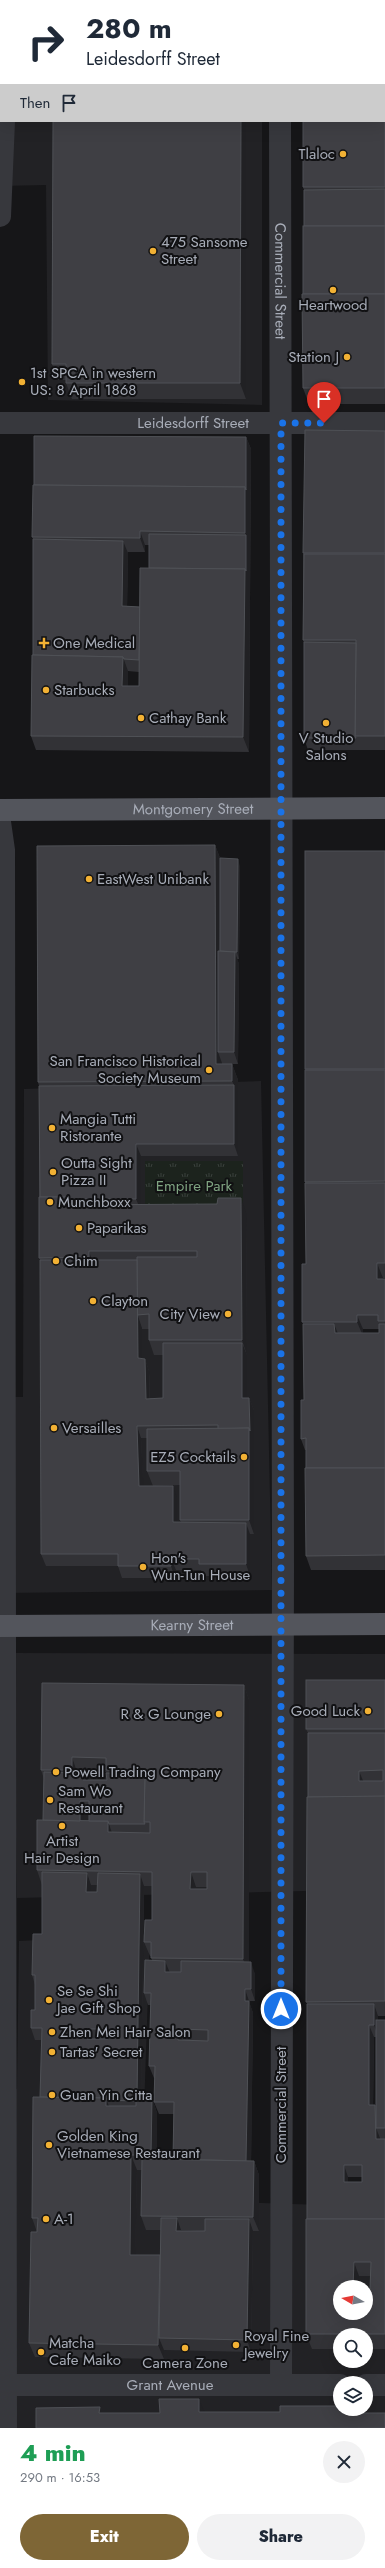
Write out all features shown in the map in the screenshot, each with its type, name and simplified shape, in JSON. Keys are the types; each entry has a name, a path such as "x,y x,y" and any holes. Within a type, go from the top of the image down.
{"main road":[{"name":"Montgomery Street","path":"0,810 385,808"},
{"name":"Kearny Street","path":"2,1626 385,1624"}],"street":[{"path":"0,216 4,122"},
{"name":"Commercial Street","path":"280,122 281,2385"},
{"name":"Leidesdorff Street","path":"0,424 385,423"},
{"path":"0,822 4,850 2,1626 3,2385 6,2428"},
{"name":"Grant Avenue","path":"3,2385 333,2385"},
{"path":"373,2385 385,2385"}],"shaded area":[{"name":"475 Sansome Street","path":"0,122 262,122 262,405 48,400 46,185 0,186"},
{"path":"261,1081 272,1590 0,1593 0,1397 23,1397 24,1089"},
{"path":"13,1653 385,1654 385,1889 17,1898"},
{"path":"150,1934 141,2199 385,2207 385,2428 0,2428 0,2091 17,2089 19,1941"}],"green space":[{"name":"Empire Park","path":"145,1161 243,1161 243,1211 145,1211"}],"building":[{"name":"475 Sansome Street","path":"53,122 241,122 240,383 66,383 66,364 52,364"},
{"path":"303,122 385,122 385,187 303,187"},
{"path":"385,189 385,226 304,226 304,190"},
{"path":"303,226 385,226 385,294 303,294"},
{"name":"Station J","path":"302,294 385,294 385,388 303,388"},
{"path":"305,430 385,431 385,553 303,553"},
{"path":"34,436 246,437 246,490 245,487 34,485"},
{"path":"33,485 245,487 245,533 140,531 140,538 32,537"},
{"path":"149,534 246,535 246,571 245,569 149,568"},
{"path":"33,539 123,541 122,606 140,607 139,660 124,659 123,657 33,655"},
{"path":"304,554 385,554 385,736 355,736 356,640 303,640"},
{"path":"140,568 245,569 243,737 31,736 32,655 123,657 122,686 139,686"},
{"path":"304,642 356,643 356,738 304,738"},
{"path":"215,845 216,1064 232,1064 232,1081 38,1082 37,846"},
{"path":"305,851 385,851 385,1069 305,1069"},
{"path":"220,858 238,859 237,952 220,951"},
{"path":"218,951 235,952 234,1052 218,1052"},
{"path":"305,1070 385,1070 385,1181 305,1182"},
{"path":"234,1085 234,1144 136,1144 136,1199 67,1199 66,1197 40,1197 39,1086"},
{"path":"305,1183 385,1183 385,1263 377,1263 377,1279 385,1279 385,1321 378,1321 378,1315 357,1315 357,1322 302,1322 302,1264 306,1264"},
{"path":"39,1197 66,1197 66,1205 217,1204 218,1198 241,1198 242,1340 149,1340 149,1314 137,1315 137,1257 197,1257 197,1251 89,1251 89,1257 39,1258"},
{"path":"40,1260 137,1260 138,1358 145,1359 146,1399 163,1398 163,1343 242,1343 242,1398 249,1398 250,1431 249,1428 218,1429 218,1425 137,1426 139,1486 173,1486 173,1522 246,1523 246,1564 199,1564 199,1559 171,1559 171,1566 118,1566 118,1554 41,1554"},
{"path":"303,1324 334,1324 335,1333 379,1333 379,1324 385,1324 385,1468 306,1468 306,1438 301,1439 301,1400 304,1400"},
{"path":"249,1428 249,1520 180,1520 180,1471 147,1471 147,1429"},
{"path":"305,1468 385,1468 385,1555 306,1556"},
{"path":"306,1680 385,1680 385,1729 306,1729"},
{"path":"42,1683 244,1685 243,1959 151,1958 151,1942 144,1942 145,1920 152,1920 152,1872 37,1870 37,1820 108,1821 108,1832 150,1833 150,1822 144,1822 145,1771 106,1770 106,1758 72,1757 72,1770 41,1770","holes":["191,1872 207,1872 207,1889 190,1889"]},
{"path":"308,1733 385,1733 385,1797 308,1797","holes":["383,1770 383,1781 359,1781 359,1771"]},
{"path":"44,1772 84,1773 83,1780 107,1780 106,1773 145,1774 145,1824 109,1824 108,1821 89,1821 89,1801 80,1801 80,1821 43,1820"},
{"path":"385,1796 385,2001 306,2002 307,1797"},
{"path":"42,1872 87,1873 86,1892 97,1892 98,1873 140,1874 136,2101 107,2100 106,2098 40,2097 42,2028 31,2028 31,2010 35,2010 35,1975 32,1975 33,1934 42,1934","holes":["87,2029 109,2029 108,2039 87,2039"]},
{"path":"145,1960 165,1961 165,1972 181,1972 181,1961 251,1962 251,1989 245,1989 245,2001 249,2001 246,2161 173,2159 174,2102 154,2102 155,2066 149,2066 151,1993 144,1993","holes":["178,2029 208,2030 208,2041 178,2040"]},
{"path":"307,2004 374,2004 374,2025 369,2025 369,2105 375,2105 376,2139 385,2139 385,2219 307,2219","holes":["344,2165 362,2165 362,2182 344,2182"]},
{"path":"376,2020 385,2020 385,2128 376,2128"},
{"path":"33,2097 106,2098 106,2106 136,2106 136,2098 152,2098 151,2155 131,2155 130,2255 160,2255 158,2345 29,2343 31,2232 37,2232 38,2218 32,2218"},
{"path":"142,2159 254,2161 253,2217 141,2216"},
{"path":"161,2218 177,2218 176,2231 205,2231 205,2219 249,2219 247,2340 159,2338"},
{"path":"306,2219 385,2219 385,2334 373,2334 373,2328 333,2328 333,2334 306,2334"},
{"path":"159,2399 199,2399 199,2412 280,2412 280,2406 333,2406 333,2416 373,2416 373,2413 385,2413 385,2428 36,2428 36,2408 100,2407 99,2413 160,2413"}],"place":[{"name":"Tlaloc","path":"343,154"},
{"name":"475 Sansome Street","path":"153,251"},
{"name":"Heartwood","path":"333,290"},
{"name":"Station J","path":"347,357"},
{"name":"1st SPCA in western US: 8 April 1868","path":"22,382"},
{"name":"One Medical","path":"44,643"},
{"name":"Starbucks","path":"46,690"},
{"name":"Cathay Bank","path":"141,718"},
{"name":"V Studio Salons","path":"326,723"},
{"name":"EastWest Unibank","path":"89,879"},
{"name":"San Francisco Historical Society Museum","path":"209,1070"},
{"name":"Mangia Tutti Ristorante","path":"52,1128"},
{"name":"Outta Sight Pizza II","path":"53,1172"},
{"name":"Munchboxx","path":"50,1202"},
{"name":"Paparikas","path":"79,1228"},
{"name":"Chim","path":"56,1261"},
{"name":"Clayton","path":"93,1301"},
{"name":"City View","path":"228,1314"},
{"name":"Versailles","path":"54,1428"},
{"name":"EZ5 Cocktails","path":"244,1457"},
{"name":"Hon's Wun-Tun House","path":"143,1567"},
{"name":"Good Luck","path":"368,1711"},
{"name":"R & G Lounge","path":"219,1714"},
{"name":"Powell Trading Company","path":"56,1772"},
{"name":"Sam Wo Restaurant","path":"50,1800"},
{"name":"Artist Hair Design","path":"62,1826"},
{"name":"Se Se Shi Jae Gift Shop","path":"49,2000"},
{"name":"Zhen Mei Hair Salon","path":"52,2032"},
{"name":"Tartas' Secret","path":"52,2052"},
{"name":"Guan Yin Citta","path":"52,2095"},
{"name":"Golden King Vietnamese Restaurant","path":"49,2145"},
{"name":"A-1","path":"46,2219"},
{"name":"Royal Fine Jewelry","path":"236,2345"},
{"name":"Camera Zone","path":"185,2348"},
{"name":"Matcha Cafe Maiko","path":"41,2352"}],"route":[{"path":"281,2009 281,1625 283,1568 280,762 281,423 324,423"}]}
